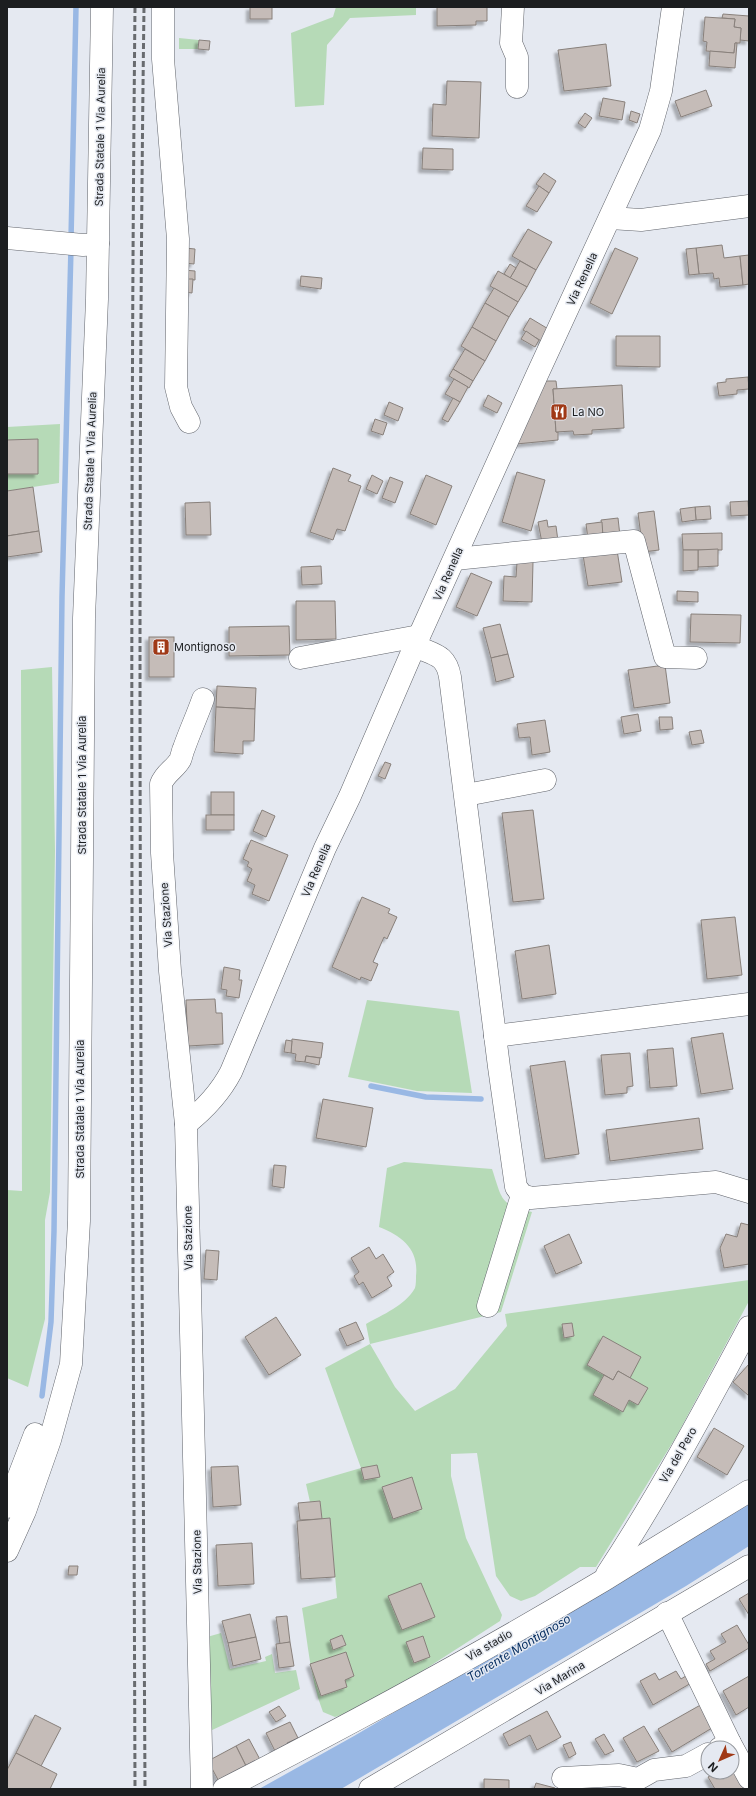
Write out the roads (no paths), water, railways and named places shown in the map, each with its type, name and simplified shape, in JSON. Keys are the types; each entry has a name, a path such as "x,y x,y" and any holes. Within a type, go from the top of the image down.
{"street":[{"name":"Strada Statale 1 Via Aurelia","path":"7,1551 26,1511 50,1440 71,1364 79,1221 84,618 91,244 102,7"},
{"path":"163,7 163,59 178,239 176,387 181,407 189,422"},
{"path":"513,7 511,43 517,56 518,87"},
{"name":"Via Renella","path":"186,1124 223,1088 231,1072 325,848 350,796 417,641 650,130 661,91 673,7"},
{"path":"610,218 641,220 749,206"},
{"path":"7,238 60,243 91,244"},
{"path":"455,560 634,541 664,657 696,658"},
{"path":"300,658 417,641 443,658 448,667 466,795 495,1036 516,1187 522,1195 531,1198 716,1182 749,1192"},
{"name":"Via Stazione","path":"202,1789 186,1124 170,971 162,852 161,784 163,778 176,766 181,758 183,749 196,721 203,699"},
{"path":"466,795 545,780"},
{"path":"495,1036 749,1004"},
{"path":"488,1306 522,1195"},
{"name":"Via del Pero","path":"604,1580 697,1422 749,1327"},
{"path":"7,1506 35,1434"},
{"name":"Via stadio","path":"224,1789 323,1738 409,1691 604,1580 749,1491"},
{"name":"Via Marina","path":"370,1789 749,1566"},
{"path":"667,1613 723,1740"},
{"path":"563,1778 619,1775 638,1779 654,1770 686,1766 700,1758"},
{"path":"740,1766 749,1778"}],"water":[{"name":"Torrente Montignoso","path":"749,1503 749,1546 686,1586 341,1789 259,1789 354,1736"}],"waterway":[{"path":"71,239 76,7"},
{"path":"42,1396 51,1322 54,1231 62,597 71,248"},
{"path":"371,1086 426,1097 481,1099"}],"railway":[{"path":"135,7 132,452 135,1789"},
{"path":"144,7 140,452 140,675 145,1789"}],"place":[{"name":"La NO","path":"559,412"},
{"name":"Montignoso","path":"161,647"}]}
